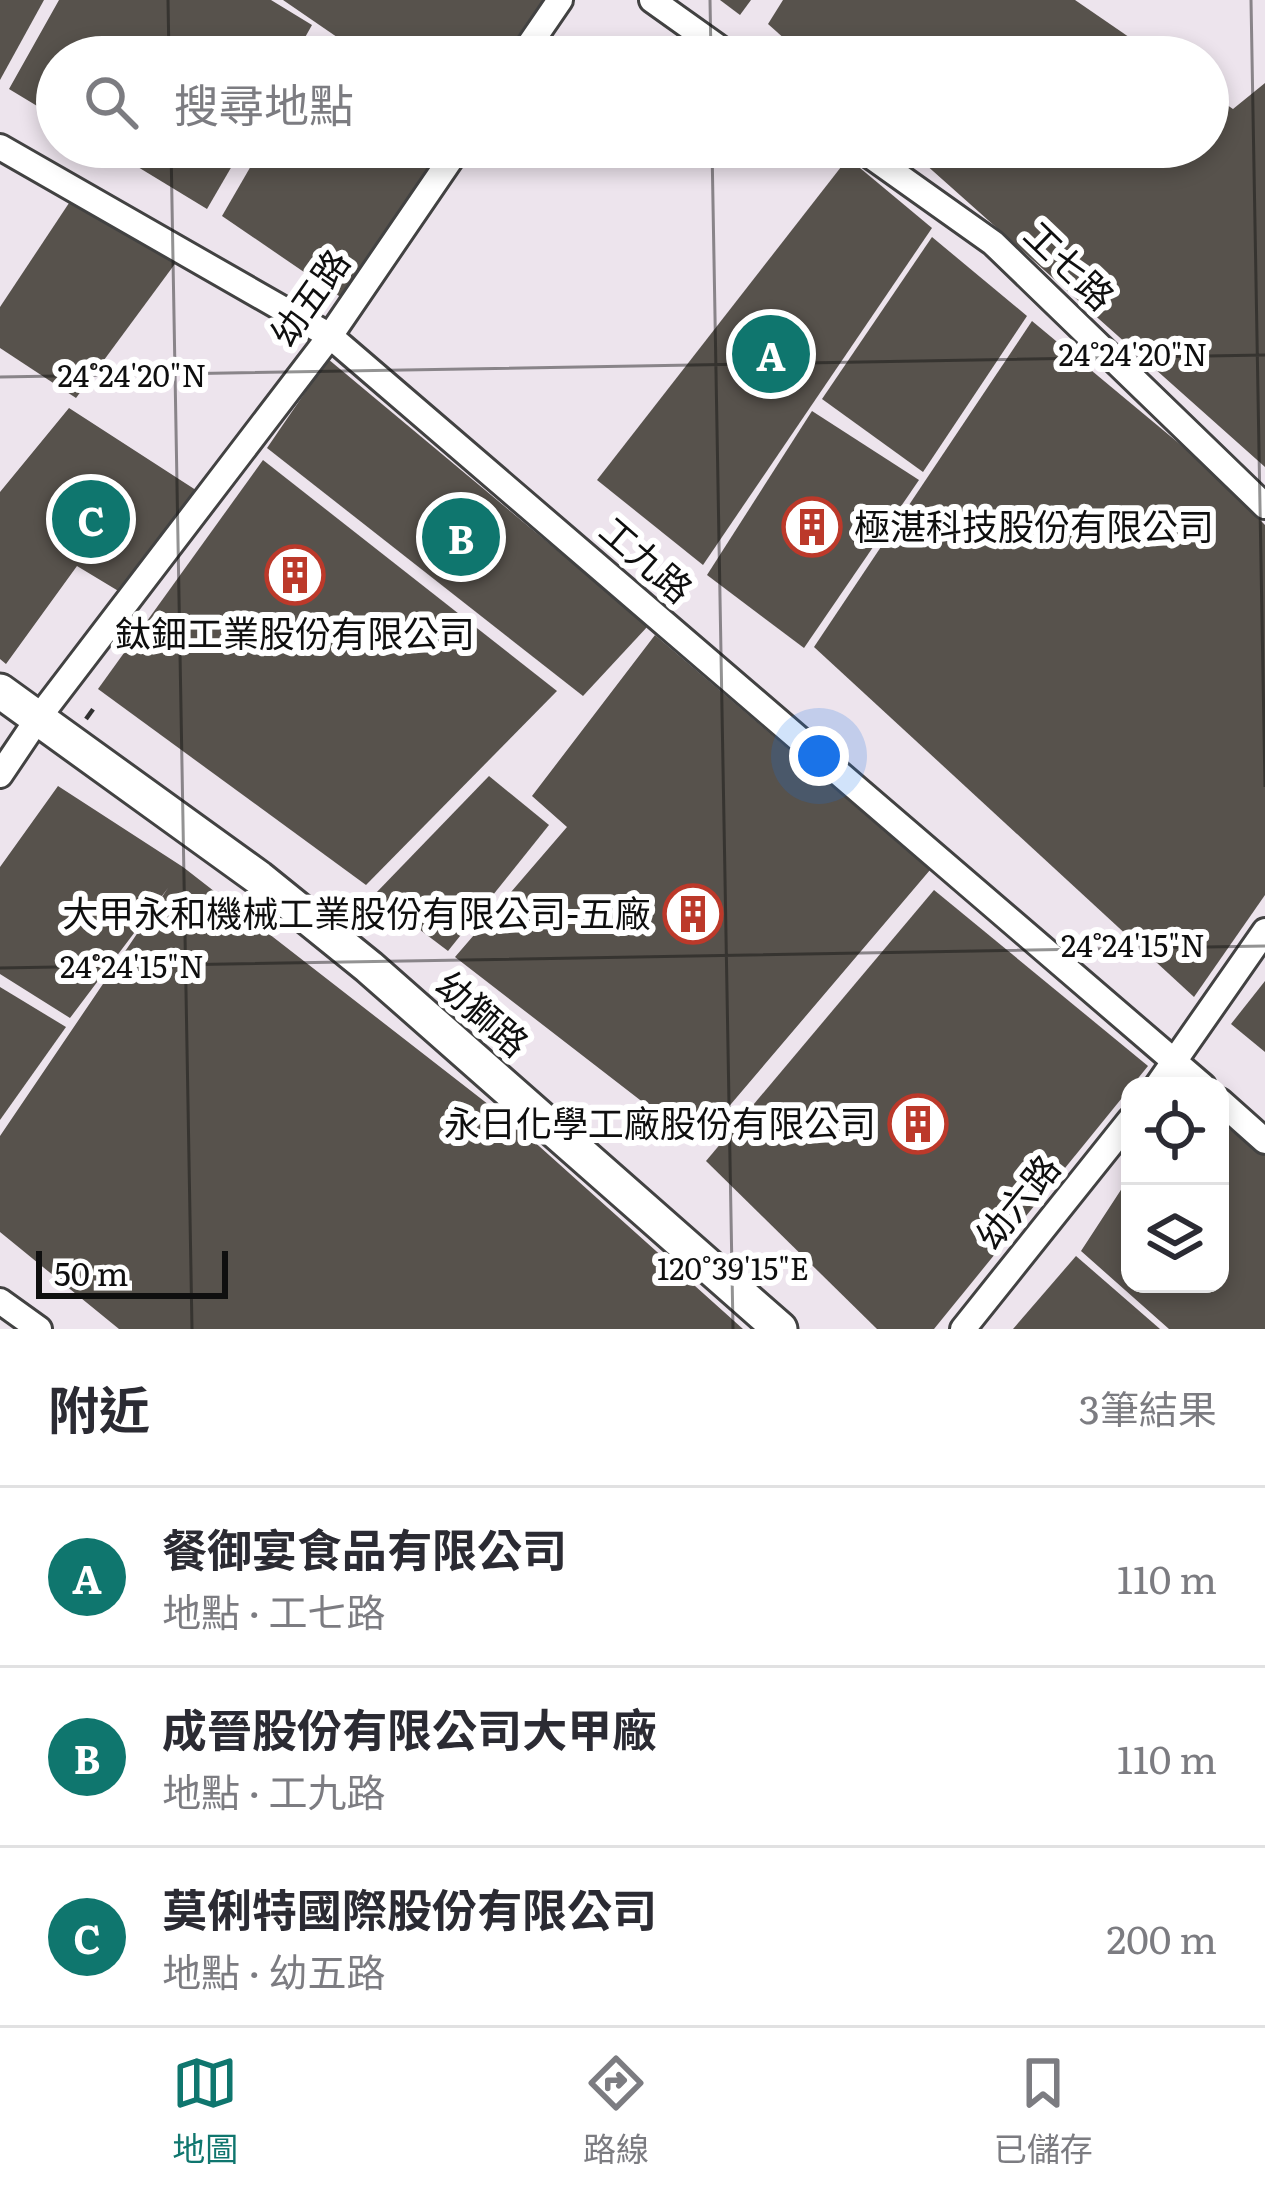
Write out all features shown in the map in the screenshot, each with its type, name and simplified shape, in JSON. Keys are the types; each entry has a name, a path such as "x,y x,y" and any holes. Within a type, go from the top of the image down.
{"street":[{"path":"535,36 560,0"},
{"path":"652,0 703,36"},
{"name":"工九路","path":"0,147 36,168"},
{"name":"工九路","path":"37,168 329,336 1193,1077"},
{"name":"幼五路","path":"0,775 329,336 445,168"},
{"name":"工七路","path":"888,168 993,243 1265,506"},
{"name":"幼獅路","path":"0,691 259,878 369,967 781,1329"},
{"path":"1164,1077 1265,931"},
{"path":"1229,1109 1265,1141"},
{"name":"幼六路","path":"963,1329 1121,1131"},
{"path":"0,1301 38,1329"}],"shaded area":[{"path":"0,0 1265,0 1265,1329 0,1329"}],"building":[{"path":"0,0 44,0 0,80"},
{"path":"59,0 271,0 312,25 306,36 39,36"},
{"path":"283,0 543,0 518,36 335,36"},
{"path":"720,0 751,0 740,15"},
{"path":"783,0 1075,0 1127,36 781,36 768,24"},
{"path":"36,41 36,105 9,89"},
{"path":"1265,83 1265,467 930,168 1229,168 1229,106 1233,109"},
{"path":"140,168 231,168 207,209"},
{"path":"250,168 432,168 342,298 222,216"},
{"path":"840,168 860,168 932,228 703,565 597,480"},
{"path":"73,197 180,257 76,398 0,348 0,307"},
{"path":"932,237 1027,316 923,472 822,399"},
{"path":"1032,321 1211,470 1265,525 1265,895 1194,997 814,647"},
{"path":"328,359 648,626 583,696 267,448"},
{"path":"69,408 202,494 125,595 77,566 6,664 0,659 0,492"},
{"name":"極湛科技股份有限公司","path":"812,411 919,480 804,648 707,575"},
{"name":"鈦鈿工業股份有限公司","path":"263,460 557,691 366,885 98,689"},
{"name":"大甲永和機械工業股份有限公司-五廠","path":"655,635 930,870 697,1144 455,957 567,827 532,796"},
{"path":"489,776 549,825 448,951 374,895"},
{"path":"58,786 183,867 520,1129 743,1329 119,1329 0,1232 0,1136 168,888 70,1018 0,974 0,867"},
{"name":"永日化學工廠股份有限公司","path":"934,890 1148,1066 1139,1077 1121,1077 1121,1099 934,1329 877,1329 706,1161"},
{"path":"1265,981 1265,1052 1231,1024"},
{"path":"0,987 66,1027 0,1120"},
{"path":"1229,1129 1265,1156 1265,1329 1169,1329 1128,1293 1229,1293"},
{"path":"1121,1190 1121,1286 1081,1251"},
{"path":"1076,1256 1160,1329 1013,1329"}],"place":[{"name":"餐御宴食品有限公司","path":"771,354"},
{"name":"莫俐特國際股份有限公司","path":"91,519"},
{"name":"極湛科技股份有限公司","path":"812,527"},
{"name":"成晉股份有限公司大甲廠","path":"461,537"},
{"name":"鈦鈿工業股份有限公司","path":"295,575"},
{"name":"大甲永和機械工業股份有限公司-五廠","path":"693,914"},
{"name":"永日化學工廠股份有限公司","path":"918,1124"}]}
